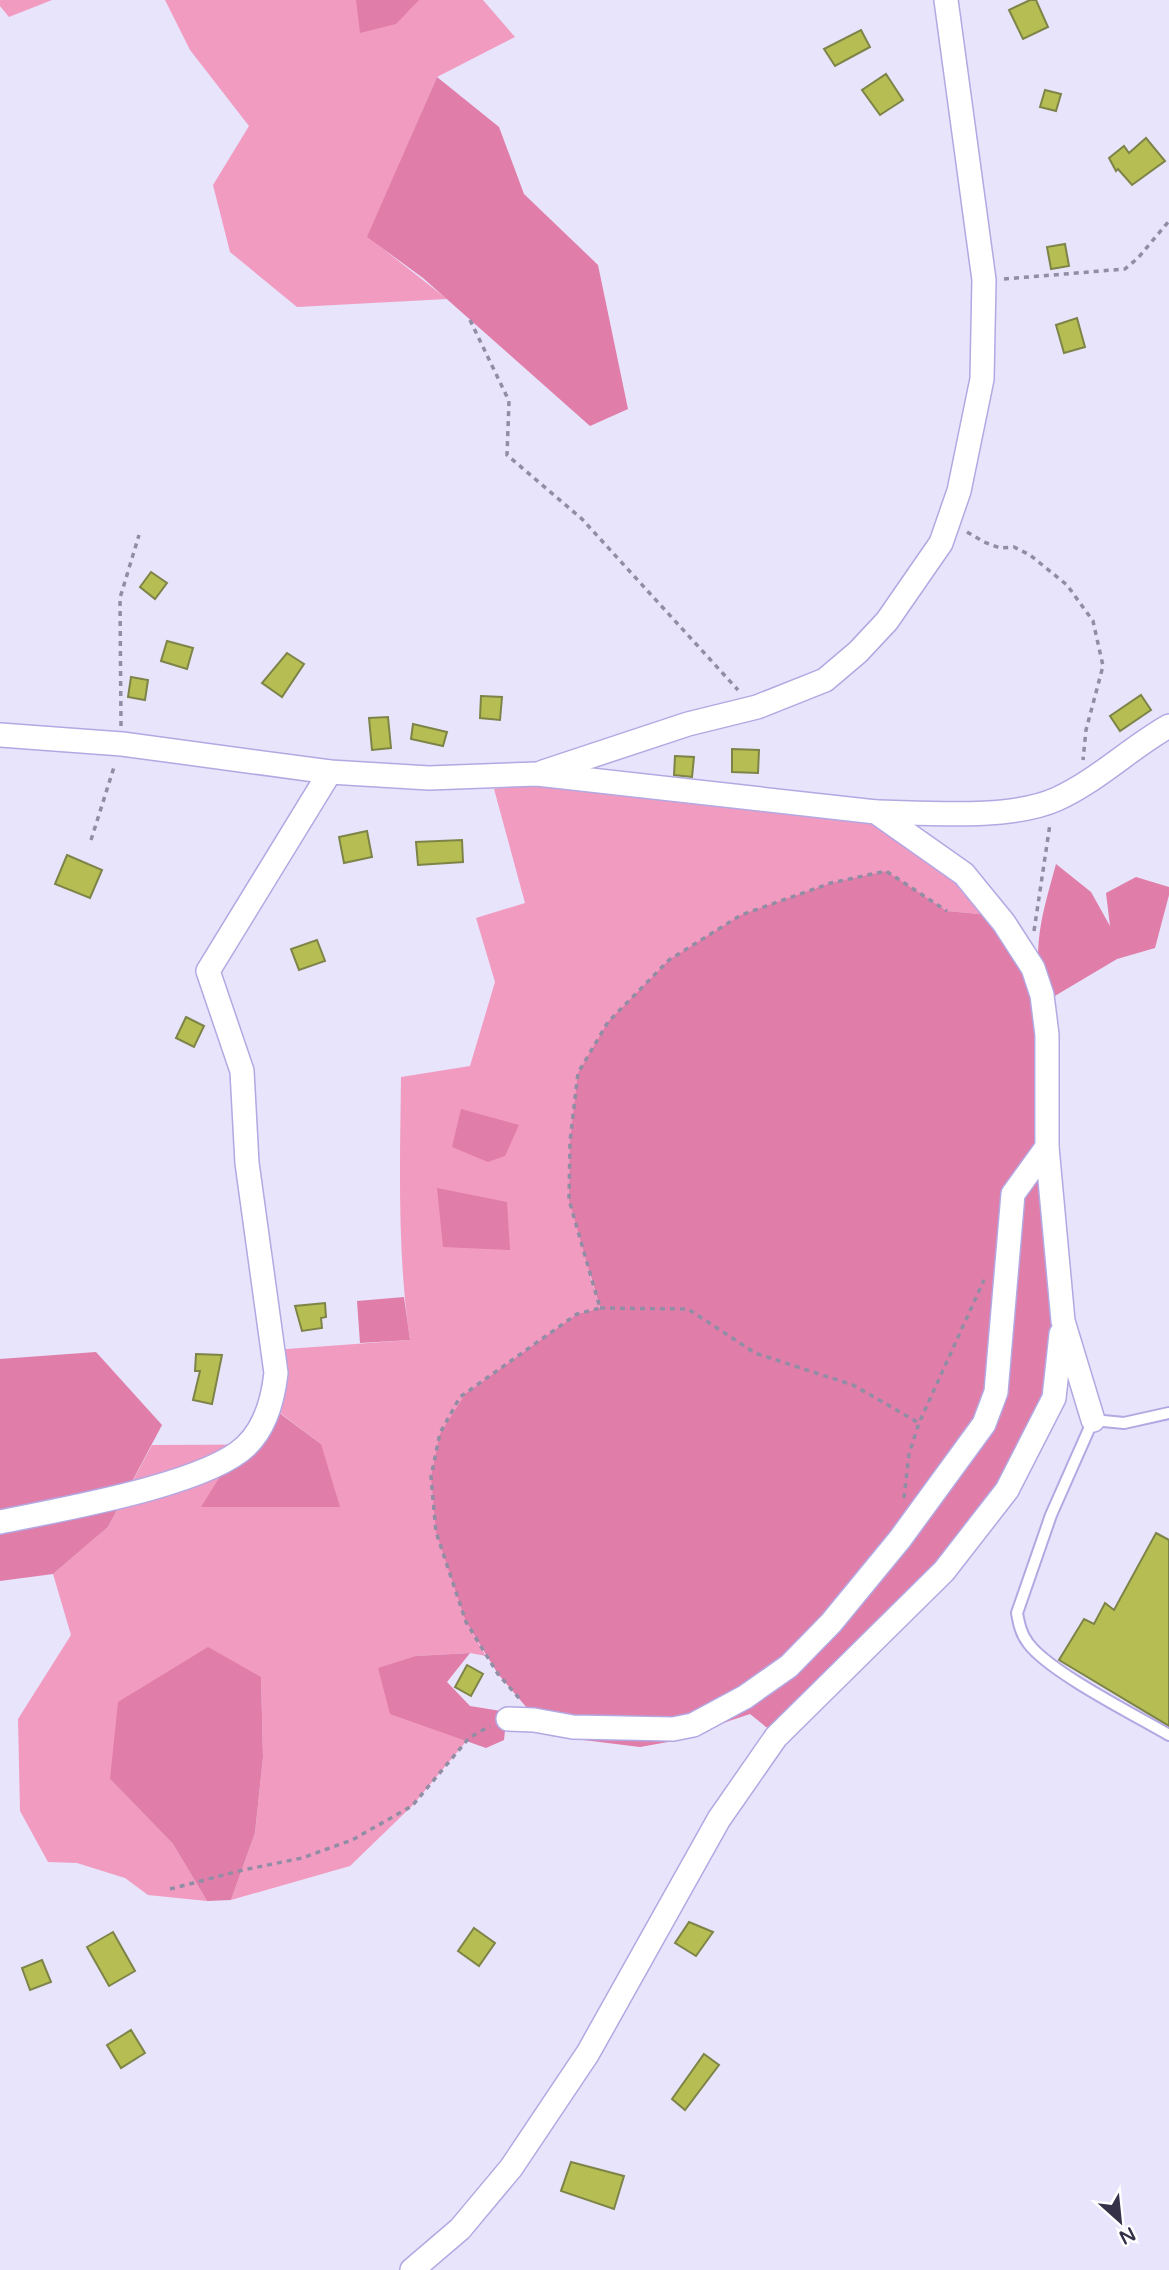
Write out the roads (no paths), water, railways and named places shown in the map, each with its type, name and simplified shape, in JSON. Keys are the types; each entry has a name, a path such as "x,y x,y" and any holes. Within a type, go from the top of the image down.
{"street":[{"path":"537,774 688,724 757,707 825,680 858,652 914,585 941,543 959,491 982,379 984,280 946,0"},
{"path":"0,735 122,744 330,772 429,778 537,774 876,812 1006,810 1037,806 1076,789 1169,726"},
{"path":"0,1522 100,1501 214,1468 245,1447 271,1406 276,1373 247,1163 242,1071 208,971 330,772"},
{"path":"876,812 964,874 1004,923 1033,968 1042,995 1047,1035 1047,1147 1063,1321 1093,1420"},
{"path":"509,1719 534,1720 573,1727 673,1729 693,1725 745,1697 789,1666 831,1623 900,1539 984,1424 996,1392 1013,1194 1047,1147"},
{"path":"412,2270 460,2229 511,2168 588,2053 719,1819 776,1737 944,1571 1007,1490 1054,1398 1063,1321"}],"lane":[{"path":"1169,1413 1124,1423 1093,1420 1051,1516 1017,1613 1020,1629 1028,1644 1048,1662 1169,1735"}]}
